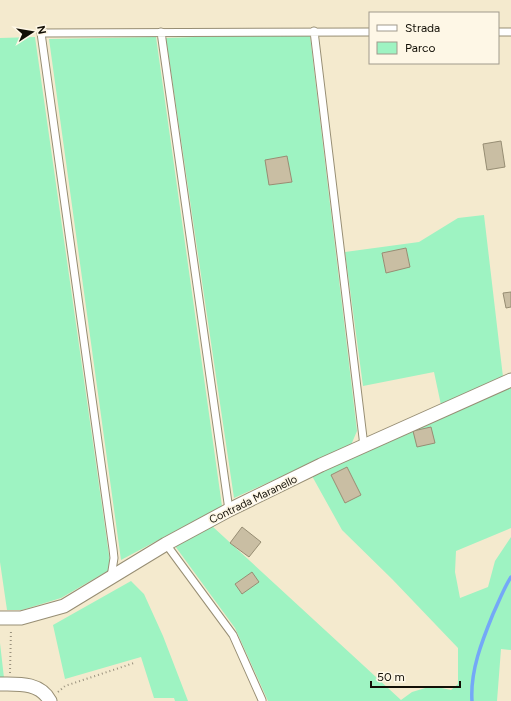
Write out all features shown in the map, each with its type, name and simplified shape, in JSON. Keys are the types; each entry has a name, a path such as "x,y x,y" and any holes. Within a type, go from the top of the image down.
{"street":[{"name":"Contrada Maranello","path":"5,618 21,618 64,606 166,544 229,510 364,446 511,380"},
{"path":"5,684 25,684 38,688 49,700"}],"lane":[{"path":"111,577 114,558 113,549 41,32 369,32"},
{"path":"161,32 229,510"},
{"path":"314,32 364,446"},
{"path":"499,32 511,32"},
{"path":"166,544 232,635 262,700"}],"path":[{"path":"5,618 11,643 5,684"},
{"path":"49,700 64,686 134,664"}],"green space":[{"path":"310,36 357,431 351,445 234,498 166,38","holes":["287,156 292,182 270,185 265,160"]},
{"path":"35,37 111,569 61,598 22,610 7,610 0,562 0,38"},
{"path":"156,37 222,506 121,560 49,39"},
{"path":"484,215 503,377 441,405 434,372 363,386 345,252 419,242 458,218","holes":["406,248 410,267 386,273 382,253"]},
{"path":"511,385 511,528 456,551 455,572 460,598 488,587 495,561 511,537 511,650 501,649 497,701 268,701 235,628 175,546 212,526 401,700 412,692 432,686 451,690 458,684 458,648 392,579 342,530 312,476","holes":["347,467 361,495 345,503 331,475"]},
{"path":"131,581 144,594 163,636 188,701 175,701 174,698 154,698 141,657 65,679 53,625"},
{"path":"0,643 4,678 0,678"}],"building":[{"path":"501,141 505,167 487,170 483,144"},
{"path":"287,156 292,182 269,185 265,160"},
{"path":"406,248 410,267 386,273 382,253"},
{"path":"511,292 511,307 506,308 503,293"},
{"path":"431,427 435,443 417,447 413,431"},
{"path":"347,467 361,495 345,503 331,475"},
{"path":"242,527 261,542 249,557 230,543"},
{"path":"252,572 259,582 242,594 235,584"}],"waterway":[{"path":"472,701 473,679 481,645 493,614 511,577"}]}
